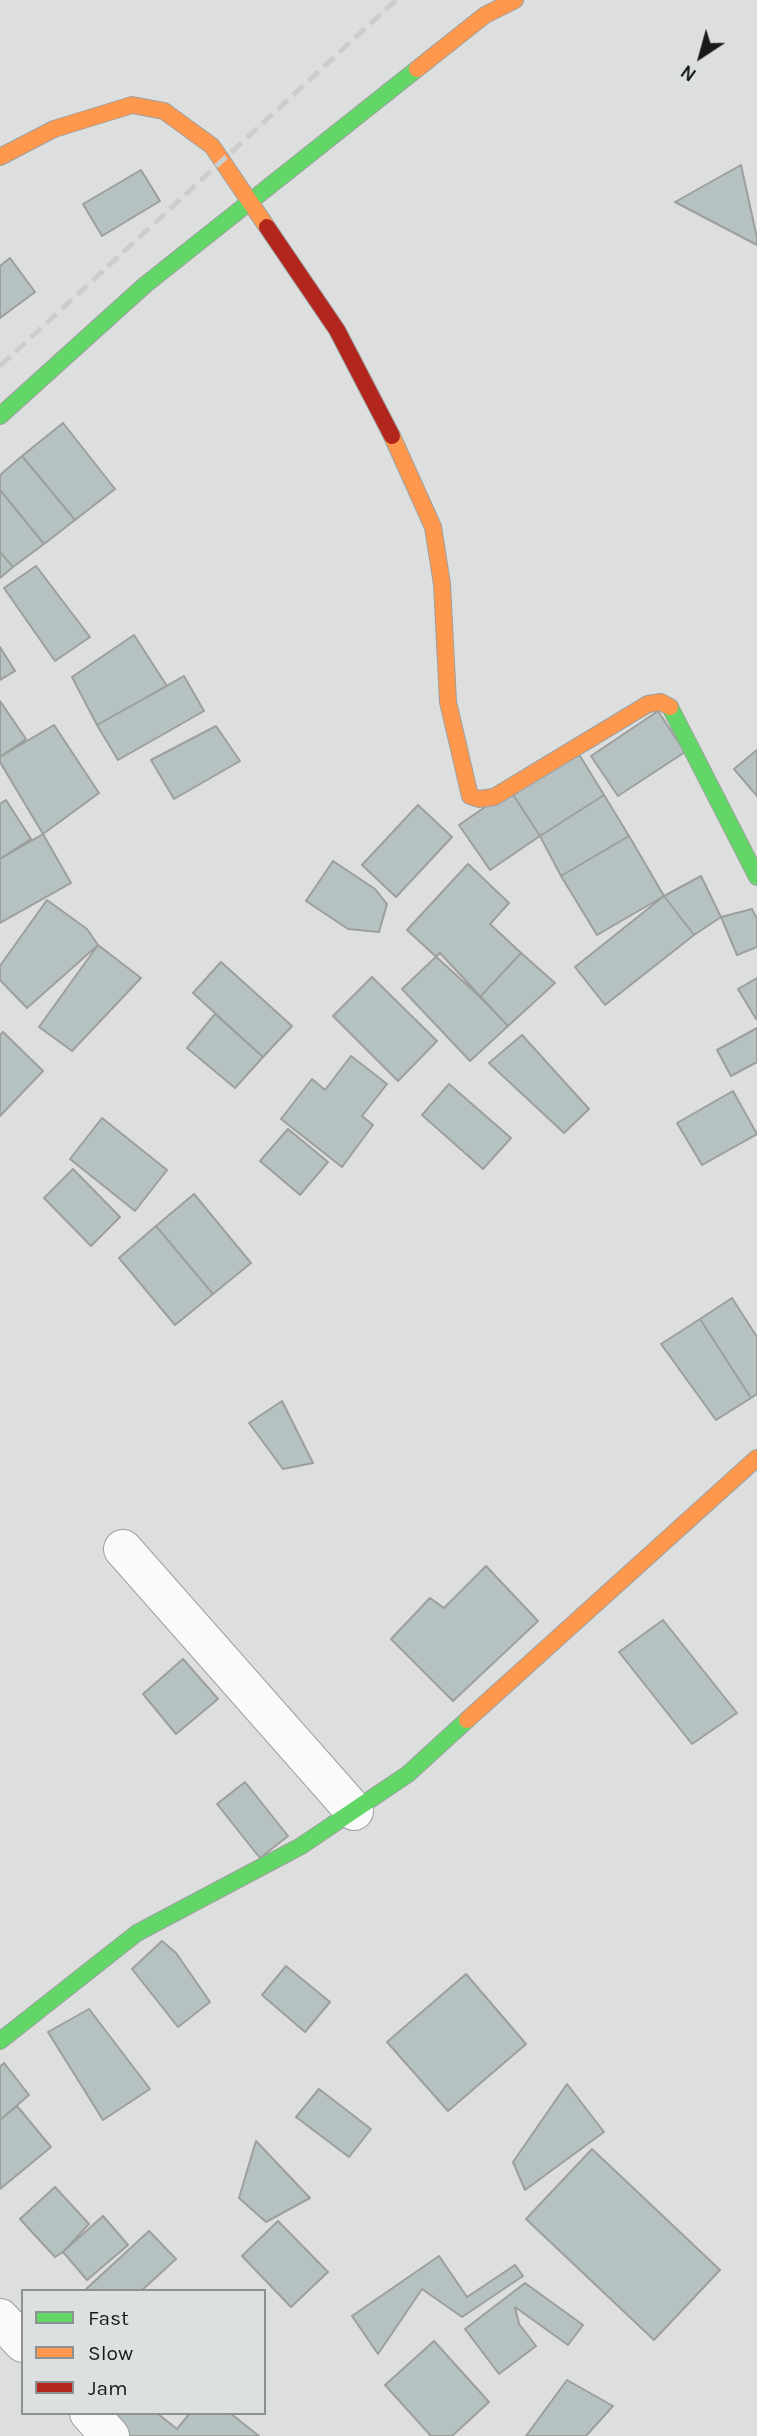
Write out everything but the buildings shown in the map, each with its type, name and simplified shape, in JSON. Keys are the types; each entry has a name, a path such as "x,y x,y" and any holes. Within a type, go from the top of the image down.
{"street":[{"path":"0,416 145,285 485,15 515,0"},
{"path":"0,157 54,129 132,105 164,111 212,146 337,330 400,452 433,527 442,584 448,702 470,796 479,799 494,797 648,704 661,702 669,706 757,877"},
{"path":"0,2041 136,1933 301,1846 408,1774 756,1460"},
{"path":"123,1549 354,1811"},
{"path":"0,2318 21,2341"},
{"path":"91,2415 110,2436"}],"railway":[{"path":"0,366 396,0"}],"traffic: fast":[{"path":"0,416 145,285 417,69"},
{"path":"670,707 757,877"},
{"path":"0,2041 137,1933 301,1846 408,1774 467,1720"}],"traffic: slow":[{"path":"417,69 485,15 515,0"},
{"path":"0,157 54,129 132,105 164,111 212,146 267,227"},
{"path":"392,436 433,527 442,584 448,702 470,796 479,799 494,797 648,704 661,702 670,707"},
{"path":"467,1720 757,1458"}],"traffic: jam":[{"path":"267,227 337,330 392,436"}]}
